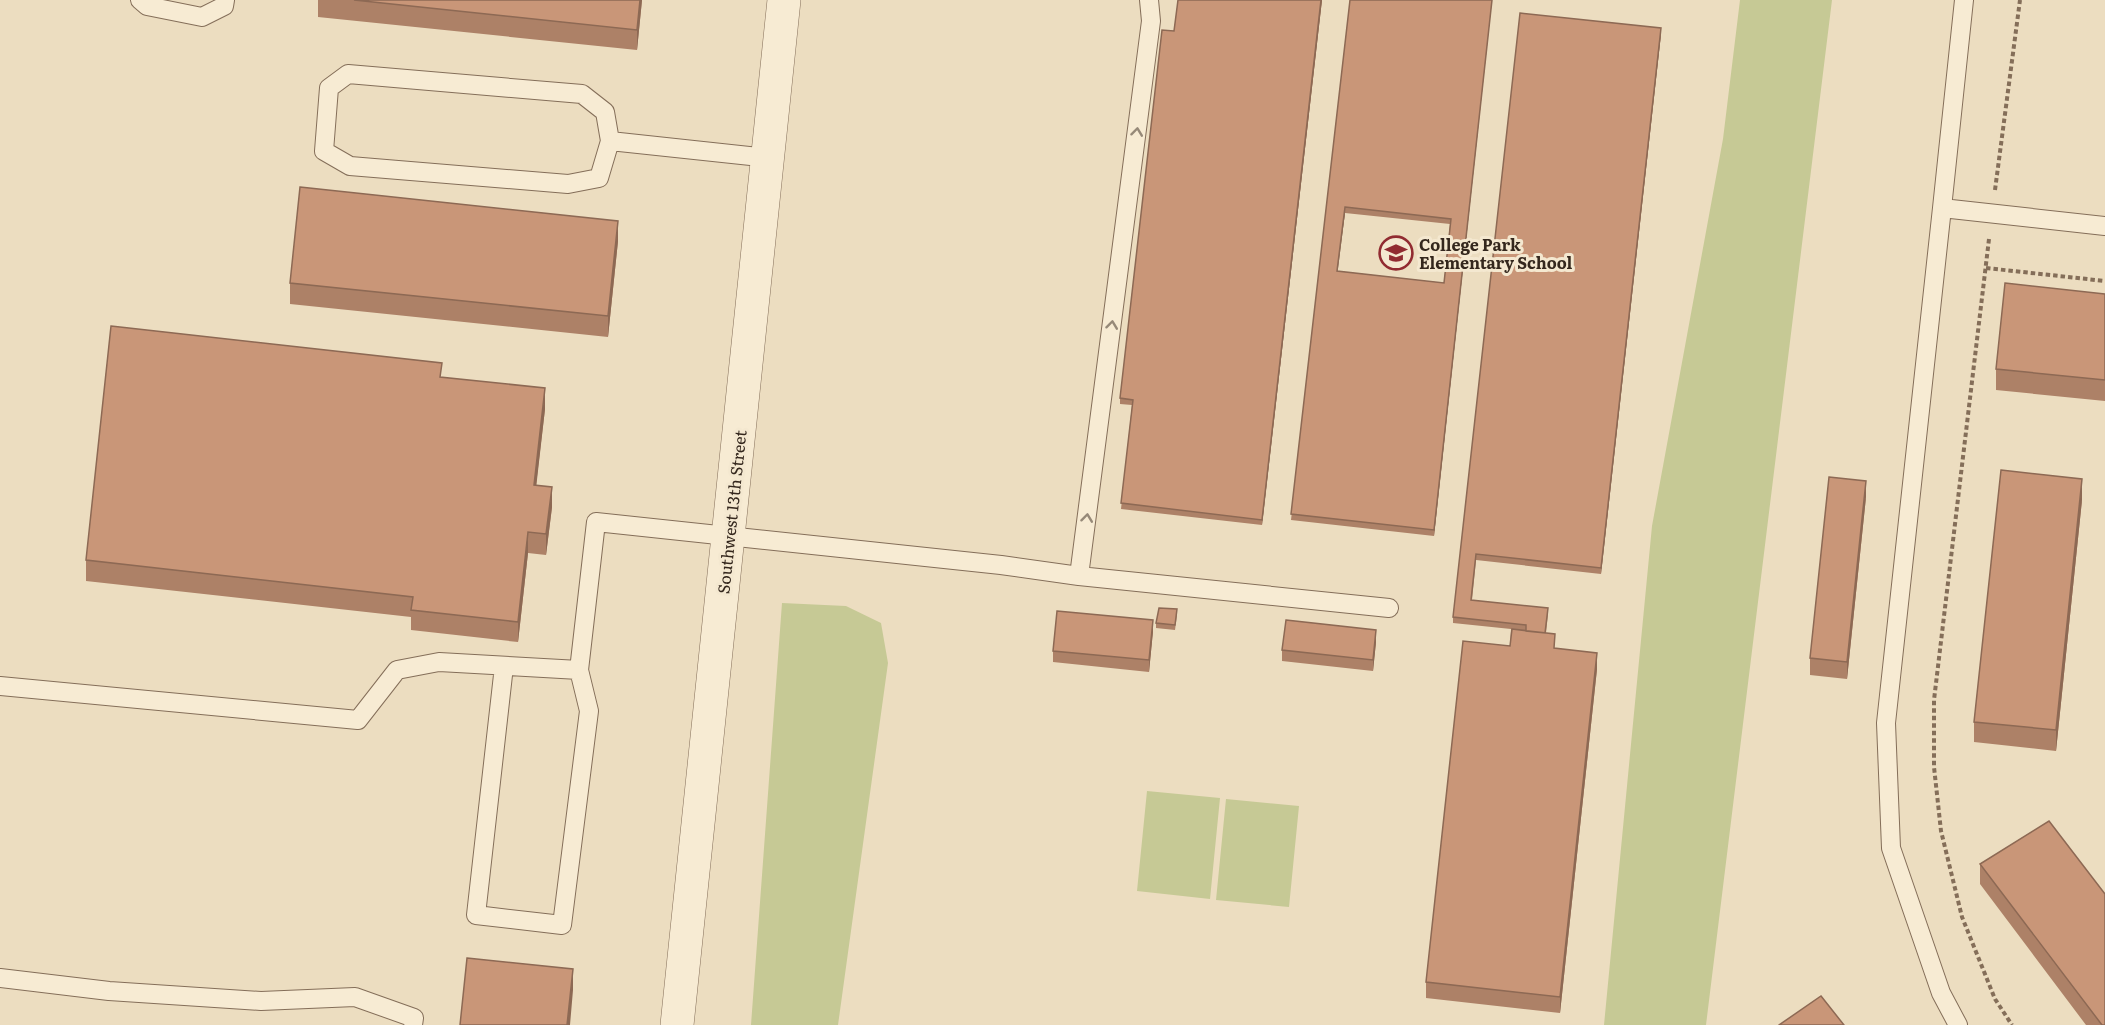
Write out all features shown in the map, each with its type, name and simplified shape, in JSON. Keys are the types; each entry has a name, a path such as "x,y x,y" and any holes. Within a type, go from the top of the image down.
{"street":[{"name":"Southwest 13th Street","path":"677,1025 784,0"}],"lane":[{"path":"140,0 147,6 202,17 224,6 225,0"},
{"path":"1079,576 1151,21 1149,0"},
{"path":"1958,1025 1941,993 1891,848 1886,723 1964,0"},
{"path":"348,74 582,94 605,112 610,141 599,178 568,184 350,166 324,151 329,88 348,74"},
{"path":"610,141 769,158"},
{"path":"1942,208 2105,226"},
{"path":"504,666 476,915 562,925 589,711 579,670 596,522 1389,608"},
{"path":"0,686 358,720 397,670 439,662 579,670"},
{"path":"0,978 109,991 261,1001 355,998 414,1018 413,1025"}],"path":[{"path":"2012,1025 1995,999 1962,917 1941,831 1934,767 1934,700 1991,214 2020,0"},
{"path":"1986,268 2105,281"}],"green space":[{"path":"1740,0 1832,0 1706,1025 1604,1025 1652,526 1723,139"},
{"path":"782,603 846,606 881,623 888,663 838,1025 751,1025"},
{"path":"1147,791 1220,798 1210,899 1137,891"},
{"path":"1226,799 1299,806 1289,907 1216,900"}],"building":[{"path":"354,0 640,0 637,30"},
{"path":"1178,0 1321,0 1262,520 1121,503 1133,400 1120,398 1162,30 1174,31"},
{"path":"1350,0 1492,0 1434,530 1291,514","holes":["1345,207 1451,219 1444,283 1337,271"]},
{"path":"1520,13 1661,28 1601,568 1476,554 1471,600 1548,608 1545,633 1526,631 1526,625 1453,617"},
{"path":"300,187 618,221 608,316 290,283"},
{"path":"2005,283 2105,294 2105,380 1996,369"},
{"path":"111,326 442,363 440,377 545,388 534,485 552,487 546,534 528,532 518,622 411,610 413,597 86,560"},
{"path":"2001,470 2082,479 2056,730 1974,722"},
{"path":"1829,477 1866,481 1847,662 1810,658"},
{"path":"1159,608 1177,609 1175,625 1156,623"},
{"path":"1057,611 1153,620 1149,660 1053,651"},
{"path":"1286,620 1376,630 1373,660 1282,650"},
{"path":"1512,629 1555,634 1554,648 1597,653 1560,997 1426,982 1463,641 1510,646"},
{"path":"2049,821 2105,894 2105,1025 2102,1025 1980,864"},
{"path":"467,958 573,969 567,1025 460,1025"},
{"path":"1821,996 1844,1025 1779,1025"}],"place":[{"name":"College Park Elementary School","path":"1396,253"}]}
